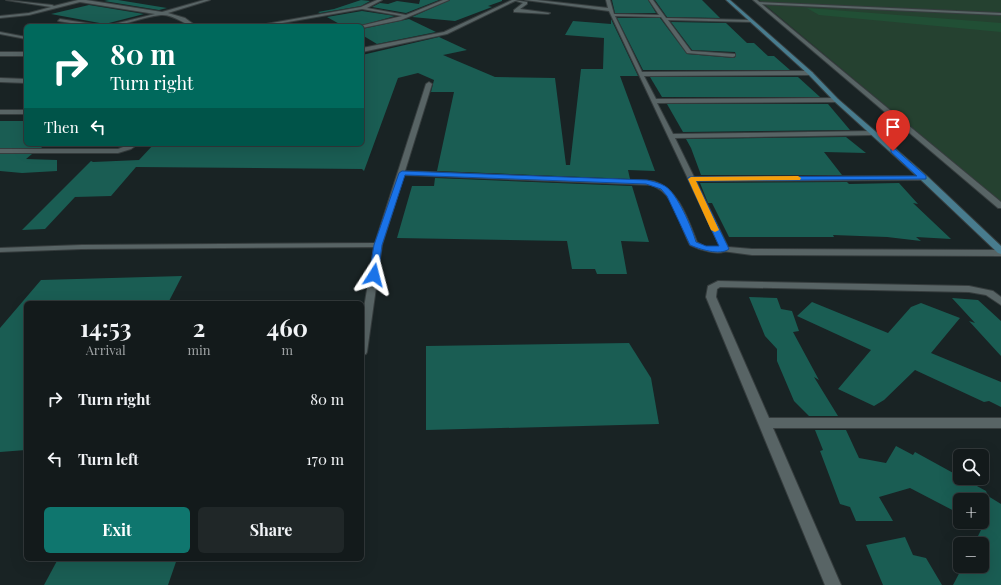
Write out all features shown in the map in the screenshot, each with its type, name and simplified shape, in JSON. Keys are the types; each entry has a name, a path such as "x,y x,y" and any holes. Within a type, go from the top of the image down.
{"street":[{"path":"8,0 57,7"},
{"path":"117,24 161,14 208,0"},
{"path":"269,24 362,8 380,0"},
{"path":"364,27 389,22 408,16 447,0"},
{"path":"364,50 445,34 515,0"},
{"path":"527,0 611,13 663,17 751,20"},
{"path":"608,0 611,13 672,136 725,249 752,252 1001,252"},
{"path":"651,0 689,52 733,54"},
{"path":"728,0 810,73 836,100 924,178 1001,252"},
{"path":"0,18 29,14 82,1 180,17 191,24"},
{"path":"756,1 1001,206"},
{"path":"362,8 408,16"},
{"path":"60,20 86,24"},
{"path":"0,33 24,38"},
{"path":"14,54 24,51"},
{"path":"0,54 24,54"},
{"path":"640,74 810,73"},
{"path":"0,80 24,81"},
{"path":"654,102 836,100"},
{"path":"0,112 24,112"},
{"path":"672,136 873,133"},
{"path":"691,179 924,178"},
{"path":"833,585 711,296 712,288 718,284 969,289 989,294 1001,302"},
{"path":"764,422 1001,423"}],"lane":[{"path":"515,0 526,3 516,11 548,13"},
{"path":"756,1 1001,14"},
{"path":"364,339 378,245 429,84"},
{"path":"47,150 53,146"},
{"path":"0,151 118,151 132,146"},
{"path":"402,173 647,182 663,188 670,196 689,232 693,243 705,248 725,249"},
{"path":"0,250 82,247 378,245"}],"green space":[{"path":"759,0 1001,0 1001,202"},
{"path":"807,8 1001,23 1001,32 819,15"}],"building":[{"path":"118,0 167,8 159,10 104,1"},
{"path":"361,0 370,1 361,6 320,13 318,12 334,9"},
{"path":"420,0 439,0 406,13 372,7 380,3 388,4 397,1 419,4"},
{"path":"450,0 502,1 488,6 492,7 455,21 412,17"},
{"path":"612,0 648,0 656,13 615,13"},
{"path":"655,0 702,0 720,18 667,17"},
{"path":"89,5 144,14 105,24 51,14"},
{"path":"362,11 395,16 364,25 339,24 327,17"},
{"path":"617,18 660,18 687,54 734,58 736,56 735,52 692,50 671,22 726,23 747,43 754,43 768,56 774,56 790,70 643,70"},
{"path":"409,19 436,32 377,44 364,36 364,29"},
{"path":"611,19 638,76 620,76 655,171 628,170 630,179 437,171 454,92 431,92 434,80 418,73 398,78 364,171 362,169 136,167 111,196 75,197 45,229 22,230 91,161 139,160 152,146 364,146 364,55 439,37 467,50 443,55 495,77 555,78 566,165 570,165 581,69 603,69 604,38 565,35 573,21 611,24"},
{"path":"650,77 798,77 820,97 662,97"},
{"path":"667,104 828,104 850,130 683,132"},
{"path":"0,121 24,121 24,146 44,146 41,148 0,148"},
{"path":"846,137 866,153 824,152 842,175 701,175 686,139"},
{"path":"0,154 32,154 26,159 57,160 57,171 22,173 0,171"},
{"path":"435,178 632,186 649,242 621,241 627,274 597,274 595,269 572,269 567,241 397,238 412,186 434,186"},
{"path":"847,182 849,184 899,183 918,204 913,203 951,239 916,237 921,241 887,237 833,235 834,237 729,237 712,203 708,203 700,183"},
{"path":"182,276 169,301 24,301 24,450 0,452 0,328 41,280"},
{"path":"749,297 777,298 781,309 792,311 799,331 793,332 819,380 814,377 838,416 809,416 794,401 777,361 777,349 765,336"},
{"path":"952,298 978,300 1001,321 1001,356 969,321 975,323"},
{"path":"812,302 888,333 911,307 921,303 960,318 931,353 1001,382 1001,407 989,401 984,402 915,370 884,400 874,406 838,389 871,350 797,316"},
{"path":"629,343 651,378 659,424 426,430 426,346"},
{"path":"815,430 846,430 859,458 886,463 896,446 913,455 915,452 953,473 953,485 975,485 986,491 987,493 953,493 953,510 910,488 879,497 893,521 856,521 850,507 840,504 820,451 823,450"},
{"path":"989,497 1001,504 1001,585 953,585 959,573 989,573 989,537 978,537 982,529 989,529"},
{"path":"905,537 913,555 926,558 942,585 883,585 866,545"},
{"path":"57,561 176,561 168,585 44,585"}],"slow traffic":[{"path":"715,230 691,179 798,178"}],"route":[{"path":"374,275 378,245 402,173 647,182 656,184 663,188 670,196 689,232 693,243 705,248 725,249 691,179 924,178 893,151"}]}
